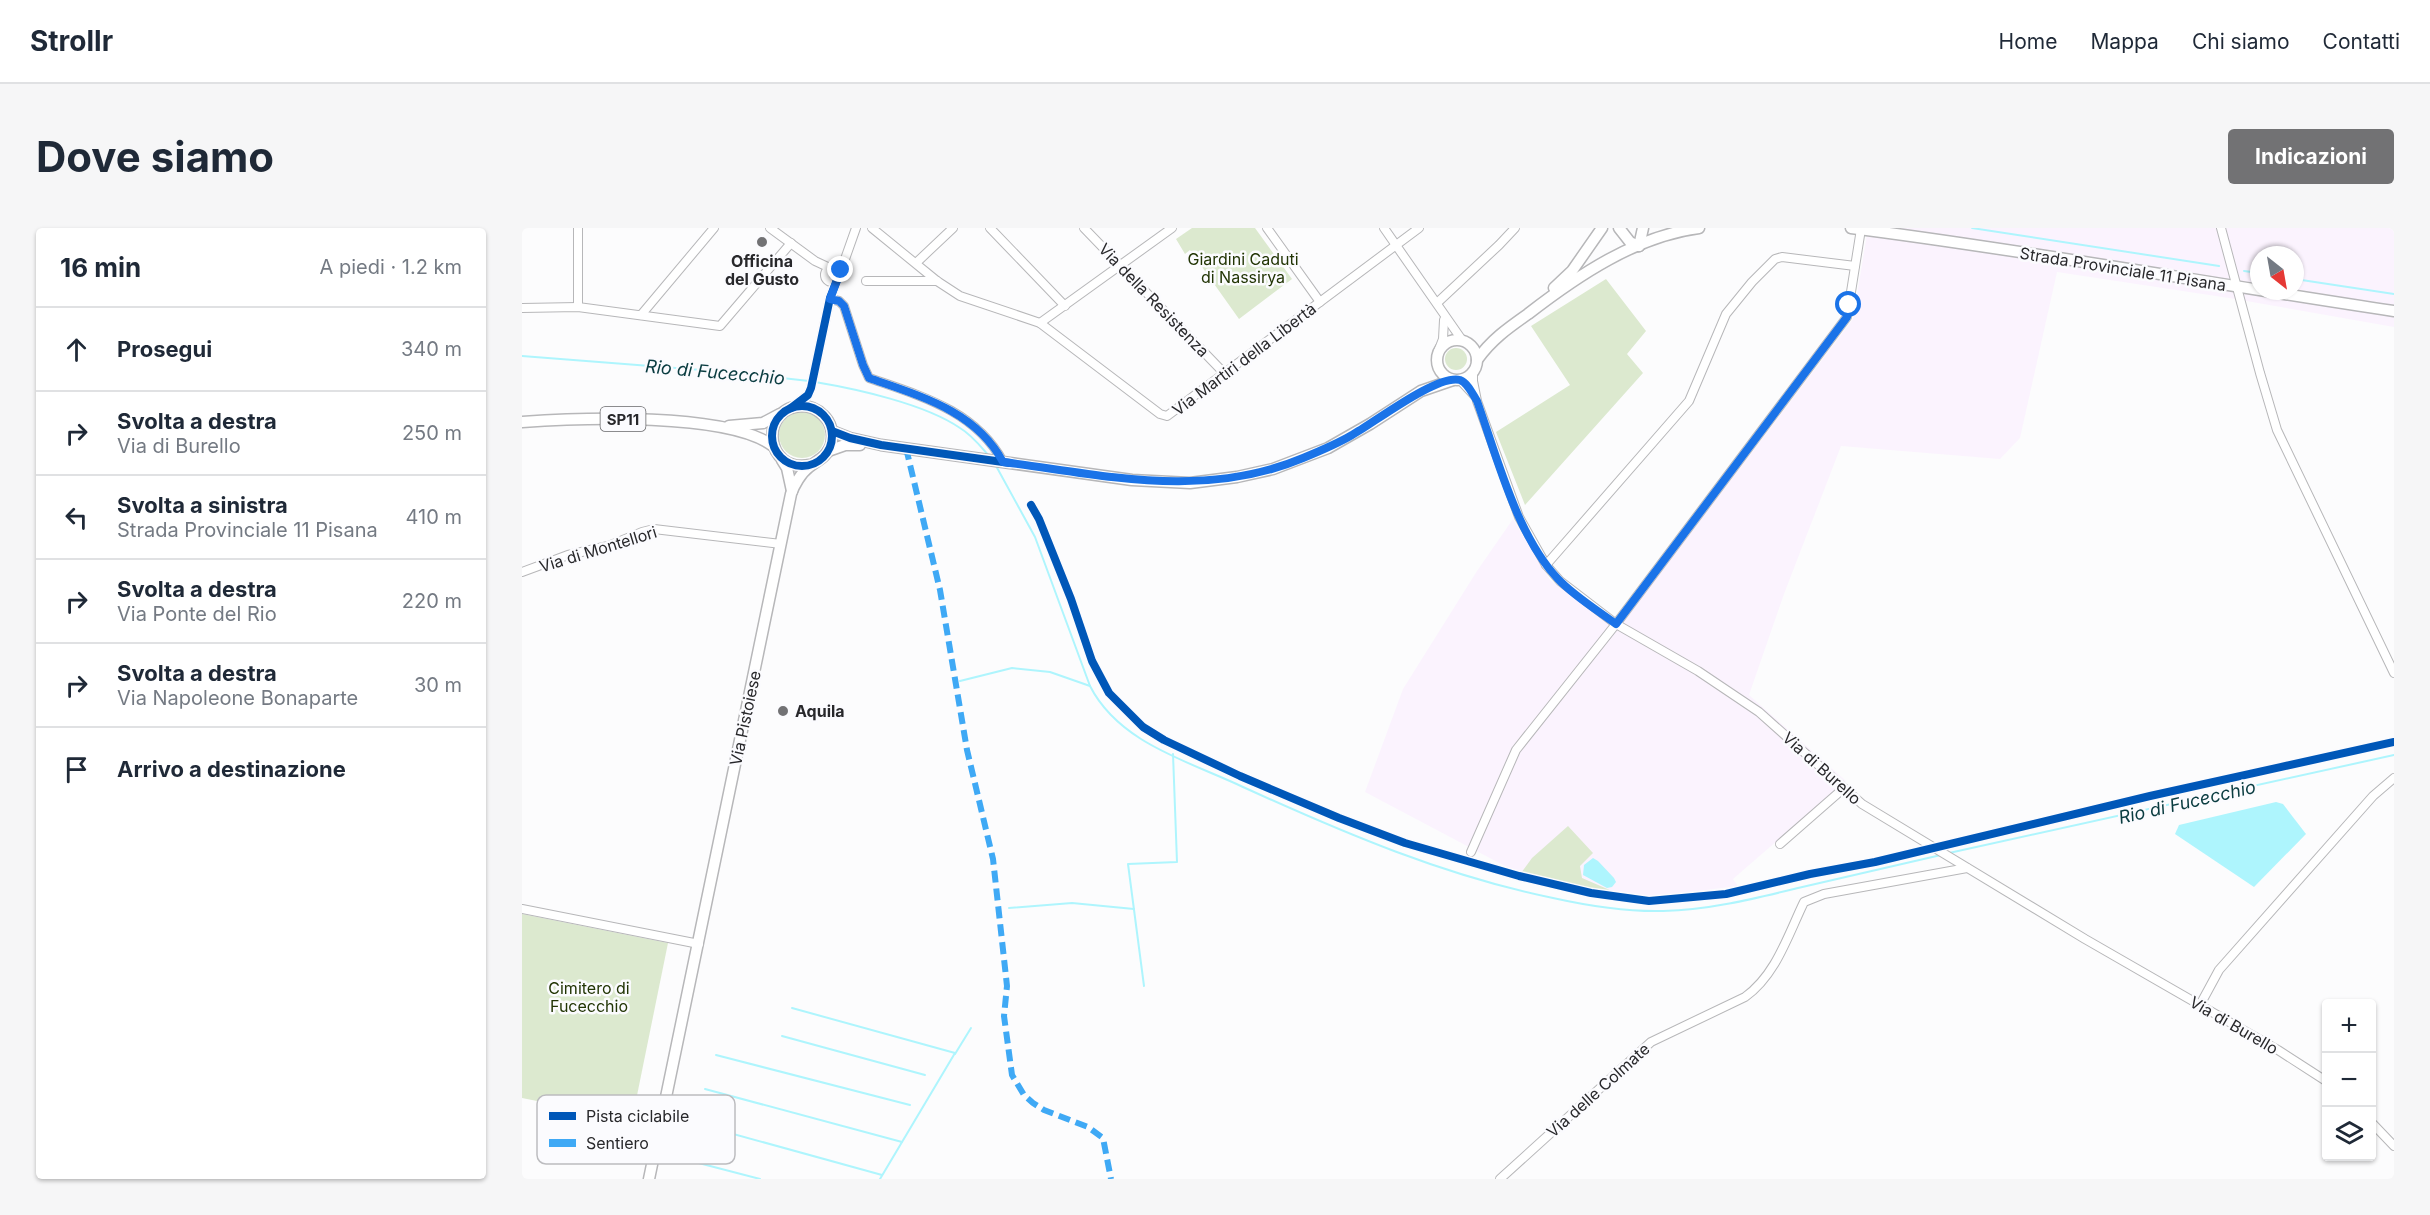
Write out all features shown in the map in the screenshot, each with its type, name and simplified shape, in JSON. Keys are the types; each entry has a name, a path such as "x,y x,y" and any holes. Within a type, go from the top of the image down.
{"main road":[{"path":"1534,309 1572,271 1602,228"},
{"path":"1619,228 1630,242 1639,246"},
{"path":"1639,246 1643,228"},
{"path":"723,427 763,423 787,411 808,407 823,415 832,431 881,445 1160,483 1190,483 1238,477 1273,469 1328,448 1420,391 1473,372 1477,360 1495,338 1585,273 1639,246 1680,229 1699,228"},
{"name":"Strada Provinciale 11 Pisana","path":"1856,229 2033,253 2237,288 2394,311"},
{"path":"1420,391 1437,364 1438,352 1446,342 1475,343 1495,338"},
{"path":"1464,341 1474,350 1477,360"},
{"path":"1437,364 1442,375 1456,380"},
{"path":"787,411 773,428 773,446 780,458 794,465 810,465 820,460 828,451 845,445 881,445"},
{"name":"SP11","path":"522,422 587,417 723,427 755,436 773,446"},
{"path":"828,451 832,431"},
{"name":"Via Pistoiese","path":"780,458 787,468 792,491"},
{"name":"Via Pistoiese","path":"667,1095 792,491 810,465"},
{"name":"Via Pistoiese","path":"649,1179 652,1164"}],"street":[{"path":"578,228 578,307"},
{"path":"641,315 714,228"},
{"path":"770,228 828,272 831,282 838,278"},
{"path":"787,411 808,395 811,388 830,298 856,228"},
{"path":"872,228 937,281 960,296 1040,323 1172,228"},
{"path":"916,263 953,228"},
{"path":"990,228 1065,306"},
{"name":"Via della Resistenza","path":"1084,228 1224,373"},
{"path":"1267,228 1320,302"},
{"path":"1384,228 1437,303 1444,317 1464,341"},
{"name":"Via Martiri della Libertà","path":"1040,323 1164,416 1172,414 1419,228"},
{"path":"1437,303 1515,228"},
{"path":"2221,228 2277,430 2394,674"},
{"path":"1471,852 1516,750 1616,624 1847,317 1855,266 1856,229"},
{"path":"522,308 578,307 720,326 791,243"},
{"path":"830,298 828,272 846,253"},
{"path":"1546,565 1689,401 1726,314 1752,282 1776,259 1782,257 1855,266"},
{"path":"828,272 838,270 838,278"},
{"path":"866,281 937,281"},
{"path":"830,298 839,301 844,306 869,378 959,414 990,441 1007,463"},
{"path":"1438,352 1445,329 1444,317"},
{"name":"Via di Burello","path":"1473,372 1477,401 1519,517 1546,565 1560,581 1616,624 1728,690 1765,717 1862,804 2278,1050 2322,1078"},
{"name":"Via di Burello","path":"1456,380 1467,385 1477,401"},
{"path":"811,388 816,404 823,415"},
{"name":"Via di Montellori","path":"522,572 568,555 608,546 654,529 781,544"},
{"path":"2200,1005 2219,970 2373,796 2394,778"},
{"path":"1780,844 1844,788"},
{"name":"Via delle Colmate","path":"1500,1179 1651,1041 1745,997 1758,988 1768,976 1803,902 1824,894 1967,868"},
{"path":"522,909 699,944"},
{"path":"2376,1128 2394,1146"}],"shaded area":[{"path":"1868,228 2394,228 2394,327 2229,298 2057,272 2020,438 2000,459 1841,446 1784,594 1749,695 1846,781 1733,879 1738,886 1642,898 1520,874 1365,792 1403,689 1477,571 1513,519 1550,580 1617,630 1853,319"}],"green space":[{"name":"Giardini Caduti di Nassirya","path":"1192,228 1255,228 1292,279 1239,319 1190,250 1185,254 1176,239"},
{"path":"1606,279 1646,331 1627,354 1643,373 1525,505 1496,432 1570,385 1531,326"},
{"path":"1456,348 1464,351 1467,359 1464,367 1456,370 1448,367 1445,359 1448,351"},
{"path":"802,412 818,419 825,435 818,451 802,458 786,451 779,435 786,419"},
{"path":"1568,826 1593,853 1580,866 1582,878 1612,891 1612,895 1521,873 1532,858"},
{"name":"Cimitero di Fucecchio","path":"522,914 668,943 637,1095 537,1095 537,1101 522,1098"}],"water":[{"path":"2276,802 2283,804 2306,834 2254,887 2175,834 2179,825"},
{"path":"1593,858 1614,878 1616,882 1612,887 1607,888 1583,875 1584,865"}],"waterway":[{"path":"1972,228 2219,266"},
{"path":"2244,271 2250,272"},
{"path":"2304,280 2394,294"},
{"name":"Rio di Fucecchio","path":"522,356 727,372 809,381"},
{"name":"Rio di Fucecchio","path":"815,382 870,393 945,419 976,441 990,457"},
{"name":"Rio di Fucecchio","path":"995,464 1035,537 1090,686 1103,706 1118,722 1137,736 1178,759 1357,837 1395,852 1513,889 1594,906 1649,911 1697,909 1731,903 1941,855"},
{"path":"960,681 1012,668 1050,672 1090,686"},
{"path":"1144,986 1128,864 1177,862 1173,754"},
{"name":"Rio di Fucecchio","path":"1949,853 2394,755"},
{"path":"1009,908 1072,903 1134,909"},
{"path":"792,1008 955,1053 880,1179"},
{"path":"955,1054 971,1028"},
{"path":"782,1036 925,1075"},
{"path":"716,1055 910,1105"},
{"path":"705,1089 727,1095"},
{"path":"735,1097 902,1142"},
{"path":"735,1134 882,1175"},
{"path":"702,1164 760,1179"}],"marked path":[{"path":"906,448 940,590 967,750 993,859 1007,986 1004,1016 1012,1075 1024,1095 1033,1103 1044,1110 1088,1127 1103,1138 1111,1179"}],"cycle path":[{"path":"791,408 808,395 811,388 830,298 837,280"},
{"path":"796,406 808,406 819,411 827,419 832,436 830,448 819,461 808,466 796,466 785,461 777,453 772,442 772,430 777,419 785,411 796,406"},
{"path":"832,431 881,445 1010,463"},
{"path":"1031,505 1039,519 1071,599 1092,661 1109,693 1143,727 1164,740 1240,776 1405,843 1519,876 1591,893 1649,901 1726,894 1810,874 1875,862 2150,796 2394,742"}],"place":[{"name":"Officina del Gusto","path":"762,242"},
{"name":"Aquila","path":"783,711"}],"route":[{"path":"841,270 830,299 839,301 844,306 869,378 951,409 990,441 1003,462 1160,483 1190,483 1238,477 1273,469 1328,448 1351,436 1420,391 1442,383 1460,380 1467,385 1477,401 1519,517 1546,565 1560,581 1616,624 1847,317 1849,305"}]}
